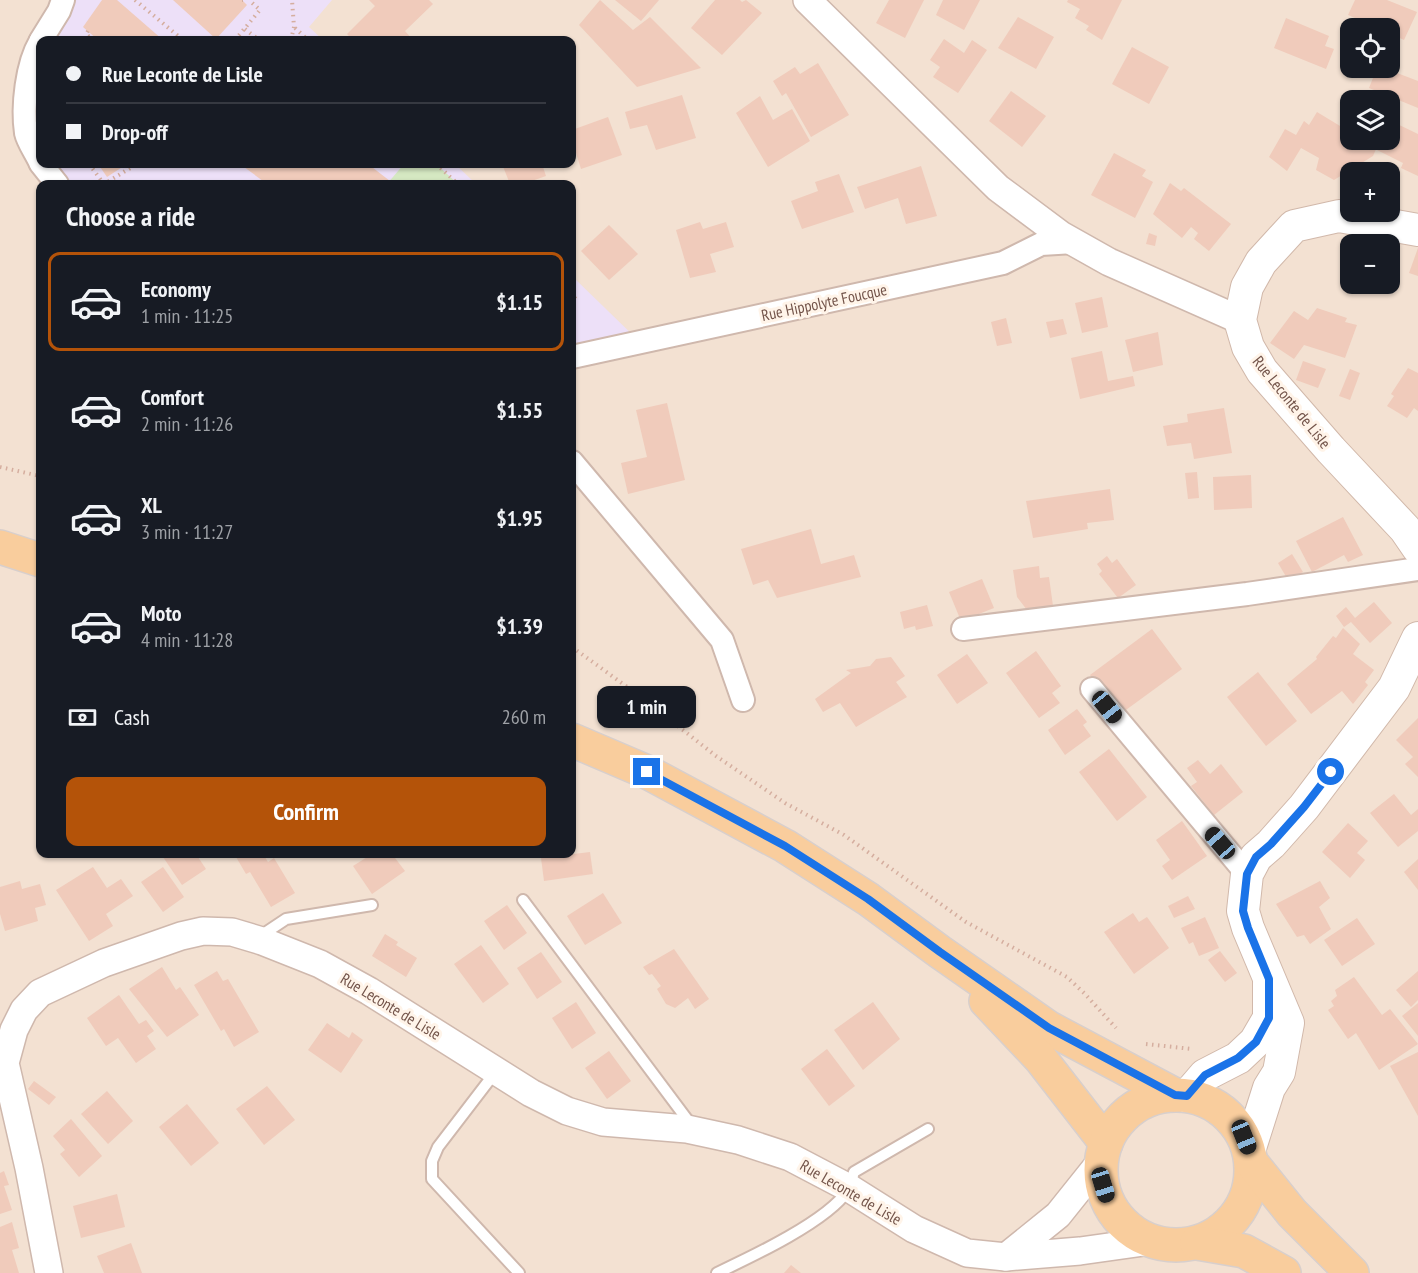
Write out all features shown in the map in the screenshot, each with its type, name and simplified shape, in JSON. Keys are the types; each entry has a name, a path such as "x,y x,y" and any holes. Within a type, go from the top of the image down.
{"main road":[{"name":"Rue Leconte de Lisle","path":"1418,230 1339,216 1294,226 1261,262 1247,287 1240,320 1248,347 1262,371 1331,450 1405,529 1418,548"},
{"path":"0,547 36,559"},
{"path":"1197,1243 1223,1229 1243,1206 1249,1192 1250,1156 1269,1088 1279,1072 1287,1039 1288,1023 1243,911 1247,874 1256,857 1271,844 1304,807 1388,696 1418,638"},
{"path":"576,742 647,772 785,846 868,899 1049,1028 1181,1096 1202,1100 1226,1114 1236,1125 1250,1156 1292,1213 1352,1273"},
{"path":"940,952 1040,1058 1104,1151"},
{"path":"1269,979 1269,1018 1256,1042 1238,1058 1205,1075 1181,1096 1150,1100 1136,1107 1113,1129 1104,1151 1103,1185 1112,1209 1129,1228 1151,1241 1182,1245 1197,1243 1244,1251 1284,1273"}],"street":[{"path":"44,36 63,0"},
{"path":"807,0 998,188 1060,235 1109,262 1240,320"},
{"path":"36,49 32,56 25,102 26,134 36,153"},
{"path":"45,168 54,180"},
{"name":"Rue Hippolyte Foucque","path":"576,356 1003,263 1041,244 1074,242"},
{"path":"576,467 722,640 743,700"},
{"path":"963,628 1247,594 1418,569"},
{"path":"1092,689 1247,874"},
{"name":"Rue Leconte de Lisle","path":"49,1273 29,1168 3,1061 14,1030 24,1010 40,993 104,963 181,936 203,931 232,932 257,939 320,964 369,991 531,1093 567,1111 603,1122 695,1131 738,1140 790,1157 849,1188 914,1228 967,1253 1006,1257 1080,1251 1151,1241"},
{"path":"1006,1257 1058,1215 1104,1151"}],"lane":[{"path":"523,900 695,1131"},
{"path":"257,939 286,919 372,905"},
{"path":"497,1070 438,1148 432,1161 432,1179 519,1273"},
{"path":"717,1273 802,1229 840,1200 849,1188 854,1172 928,1129"}],"path":[{"path":"135,0 178,36"},
{"path":"239,36 260,10 249,0"},
{"path":"292,0 294,27 292,36"},
{"path":"294,27 304,36"},
{"path":"245,29 254,36"},
{"path":"88,31 86,34 88,36"},
{"path":"111,180 130,168"},
{"path":"440,168 454,180"},
{"path":"0,467 36,475"},
{"path":"576,650 716,756 785,803 844,835 966,922 1067,977 1118,1030"},
{"path":"1140,1043 1158,1047 1199,1049"}],"shaded area":[{"path":"0,0 1418,0 1418,1273 0,1273"},
{"path":"63,0 332,0 309,27 319,36 43,36"},
{"path":"44,168 459,168 472,180 54,180"},
{"path":"576,280 640,342 576,356"}],"green space":[{"path":"401,168 440,168 454,180 390,180"}],"building":[{"path":"102,0 117,0 158,36 93,36 83,27"},
{"path":"173,0 242,0 247,5 219,36 213,36"},
{"path":"369,0 429,0 433,4 405,31 409,36 349,36 347,34 375,6"},
{"path":"600,0 633,30 650,17 701,68 637,87 579,25"},
{"path":"615,0 659,0 641,21"},
{"path":"715,0 740,0 742,2 746,0 762,13 722,55 691,28"},
{"path":"889,0 924,0 905,38 876,23"},
{"path":"943,0 980,0 964,30 936,15"},
{"path":"1068,0 1122,0 1102,40 1086,30 1089,26 1075,18 1080,9 1067,2"},
{"path":"1355,0 1387,0 1417,12 1404,40 1400,38 1400,18 1355,18 1348,15"},
{"path":"1018,17 1054,37 1036,69 998,48"},
{"path":"1286,18 1329,36 1325,46 1334,49 1326,69 1274,48"},
{"path":"944,39 964,53 972,40 987,50 958,93 933,77 940,67 930,60"},
{"path":"1132,47 1169,67 1149,104 1112,84"},
{"path":"818,63 849,115 811,137 786,93 782,96 773,81 795,67 800,74"},
{"path":"1400,74 1418,81 1418,108 1400,101 1400,90 1369,88 1373,78 1400,78"},
{"path":"1011,91 1046,116 1022,147 989,121"},
{"path":"682,95 696,138 656,150 647,125 630,129 625,112"},
{"path":"760,96 773,120 792,109 810,141 768,167 736,113"},
{"path":"1317,112 1340,126 1340,150 1376,150 1373,156 1363,162 1340,162 1340,176 1334,180 1316,170 1319,158 1301,148 1287,171 1269,157 1285,129 1296,135 1304,121 1309,125"},
{"path":"608,117 622,155 581,169 576,153 576,129"},
{"path":"1400,125 1418,134 1418,176 1401,168 1403,163 1377,150 1400,150"},
{"path":"1114,153 1146,170 1142,176 1153,182 1135,218 1091,195"},
{"path":"921,166 937,216 906,224 898,198 865,209 857,187"},
{"path":"101,168 121,168 107,177"},
{"path":"245,168 373,168 389,180 262,180"},
{"path":"504,168 543,168 546,176 534,180 508,180"},
{"path":"839,174 854,212 802,229 791,201 818,191 815,182"},
{"path":"1170,183 1181,191 1184,188 1231,224 1209,251 1194,239 1198,233 1191,227 1182,238 1153,214"},
{"path":"700,222 703,229 726,222 734,247 710,254 716,272 690,278 676,230"},
{"path":"609,225 638,254 609,280 581,251"},
{"path":"1149,233 1157,236 1155,246 1146,244"},
{"path":"1418,248 1418,276 1409,273"},
{"path":"1102,297 1108,327 1082,333 1075,303"},
{"path":"1317,308 1347,318 1345,322 1357,325 1345,358 1304,345 1294,359 1270,343 1294,311 1308,320"},
{"path":"1006,318 1012,343 997,346 991,322"},
{"path":"1063,319 1067,334 1050,338 1046,322"},
{"path":"1158,332 1163,365 1133,372 1125,340"},
{"path":"1102,351 1108,381 1133,376 1135,386 1080,399 1071,358"},
{"path":"1303,361 1326,369 1318,388 1296,380"},
{"path":"1408,368 1418,373 1418,411 1414,408 1407,418 1387,406 1394,396 1391,394"},
{"path":"1350,369 1360,373 1350,400 1339,396"},
{"path":"667,403 685,480 628,494 621,463 647,457 636,410"},
{"path":"1224,408 1232,453 1194,459 1191,443 1167,446 1163,426 1188,422 1187,414"},
{"path":"1197,472 1199,498 1188,499 1185,473"},
{"path":"1251,475 1252,508 1214,510 1213,477"},
{"path":"1110,489 1114,520 1087,523 1088,529 1033,538 1026,501"},
{"path":"1343,517 1363,555 1348,562 1344,555 1312,572 1296,541"},
{"path":"811,529 821,564 854,555 861,577 777,598 768,580 753,585 741,549"},
{"path":"1292,554 1303,572 1288,580 1278,563"},
{"path":"1107,556 1112,563 1117,559 1136,585 1118,598 1099,574 1102,571 1097,564"},
{"path":"1039,566 1040,578 1049,577 1053,606 1027,610 1017,597 1013,570"},
{"path":"982,579 994,608 961,621 949,592"},
{"path":"1374,602 1392,623 1370,643 1351,622 1344,627 1336,616 1346,607 1355,618"},
{"path":"927,605 933,626 916,630 915,626 904,629 900,612"},
{"path":"1343,628 1360,644 1353,654 1374,670 1365,682 1368,685 1353,704 1342,691 1311,714 1287,684 1317,659 1316,657 1333,636 1336,638"},
{"path":"1152,629 1182,669 1119,715 1090,675"},
{"path":"1036,651 1061,686 1052,693 1060,703 1039,718 1006,673"},
{"path":"967,654 988,683 957,704 937,675"},
{"path":"891,657 905,676 896,682 907,697 856,727 840,703 823,712 815,699 851,673 846,670 870,666 876,659"},
{"path":"1258,672 1297,721 1266,746 1227,697"},
{"path":"1077,709 1087,722 1083,725 1091,736 1065,755 1048,730"},
{"path":"1418,718 1418,777 1405,764 1413,757 1396,740"},
{"path":"1109,749 1147,797 1117,821 1079,772"},
{"path":"1198,760 1210,774 1221,764 1243,792 1214,815 1191,786 1197,782 1187,768"},
{"path":"1394,794 1411,815 1418,809 1418,831 1398,847 1370,813"},
{"path":"1182,821 1207,856 1172,880 1162,866 1170,860 1156,840"},
{"path":"1348,823 1368,841 1357,853 1365,860 1350,878 1322,852"},
{"path":"590,852 593,874 544,881 541,858 576,858 576,854"},
{"path":"164,858 199,858 206,869 182,885"},
{"path":"237,858 266,858 268,862 274,858 295,893 271,907 250,872 246,874"},
{"path":"366,858 395,858 405,871 372,894 353,866"},
{"path":"1418,859 1418,890 1404,872"},
{"path":"93,867 107,888 121,879 133,896 106,914 113,926 89,941 56,890"},
{"path":"163,867 184,897 163,912 141,882"},
{"path":"20,881 22,889 40,884 46,905 35,908 38,921 5,931 0,914 0,887"},
{"path":"1320,881 1330,898 1319,907 1331,929 1310,944 1304,935 1297,937 1276,904"},
{"path":"603,893 622,923 585,945 567,916"},
{"path":"1188,896 1195,909 1174,918 1168,906"},
{"path":"507,905 527,933 504,950 484,921"},
{"path":"1133,913 1139,922 1147,917 1169,948 1134,974 1104,932"},
{"path":"1205,917 1219,948 1199,956 1193,942 1189,944 1181,928"},
{"path":"1357,918 1375,944 1342,966 1324,940"},
{"path":"385,934 398,942 396,945 417,958 406,977 372,956"},
{"path":"481,945 509,984 483,1003 454,964"},
{"path":"674,949 709,999 695,1009 688,998 675,1008 666,1004 657,989 661,986 643,967"},
{"path":"1220,951 1237,973 1225,982 1208,960"},
{"path":"541,952 562,982 537,999 517,968"},
{"path":"162,967 176,990 180,987 199,1015 167,1037 129,989"},
{"path":"217,971 223,981 228,979 259,1032 234,1047 224,1029 221,1031 194,985"},
{"path":"1418,971 1418,1000 1411,1007 1396,990"},
{"path":"1354,977 1382,1015 1390,1009 1418,1044 1379,1070 1356,1033 1348,1039 1328,1010 1334,1006 1331,1001 1337,996 1335,990"},
{"path":"119,995 139,1024 146,1020 154,1031 147,1036 156,1049 136,1063 118,1038 106,1046 87,1018"},
{"path":"576,1002 596,1033 572,1049 552,1018"},
{"path":"873,1002 900,1039 863,1070 834,1030"},
{"path":"1418,1003 1418,1036 1402,1016"},
{"path":"327,1023 349,1038 352,1032 363,1040 341,1073 308,1050"},
{"path":"827,1049 855,1086 829,1106 801,1069"},
{"path":"609,1051 631,1081 607,1099 585,1068"},
{"path":"1418,1052 1418,1116 1390,1066"},
{"path":"34,1081 56,1097 49,1105 28,1089"},
{"path":"267,1086 295,1120 264,1145 236,1109"},
{"path":"107,1091 133,1121 108,1144 81,1114"},
{"path":"187,1104 219,1143 191,1166 159,1127"},
{"path":"71,1119 102,1156 79,1177 60,1154 65,1150 53,1136"},
{"path":"4,1171 9,1185 4,1186 12,1210 0,1214 0,1173"},
{"path":"117,1194 125,1227 81,1238 73,1206"},
{"path":"12,1222 19,1248 12,1250 19,1273 0,1273 0,1227"},
{"path":"131,1243 142,1273 104,1273 97,1256"},
{"path":"791,1265 801,1273 784,1273"}],"route":[{"path":"647,772 785,846 868,899 1049,1028 1175,1095 1187,1096 1205,1075 1238,1058 1256,1042 1269,1018 1269,979 1243,911 1247,874 1256,857 1271,844 1304,807 1331,772"}]}
